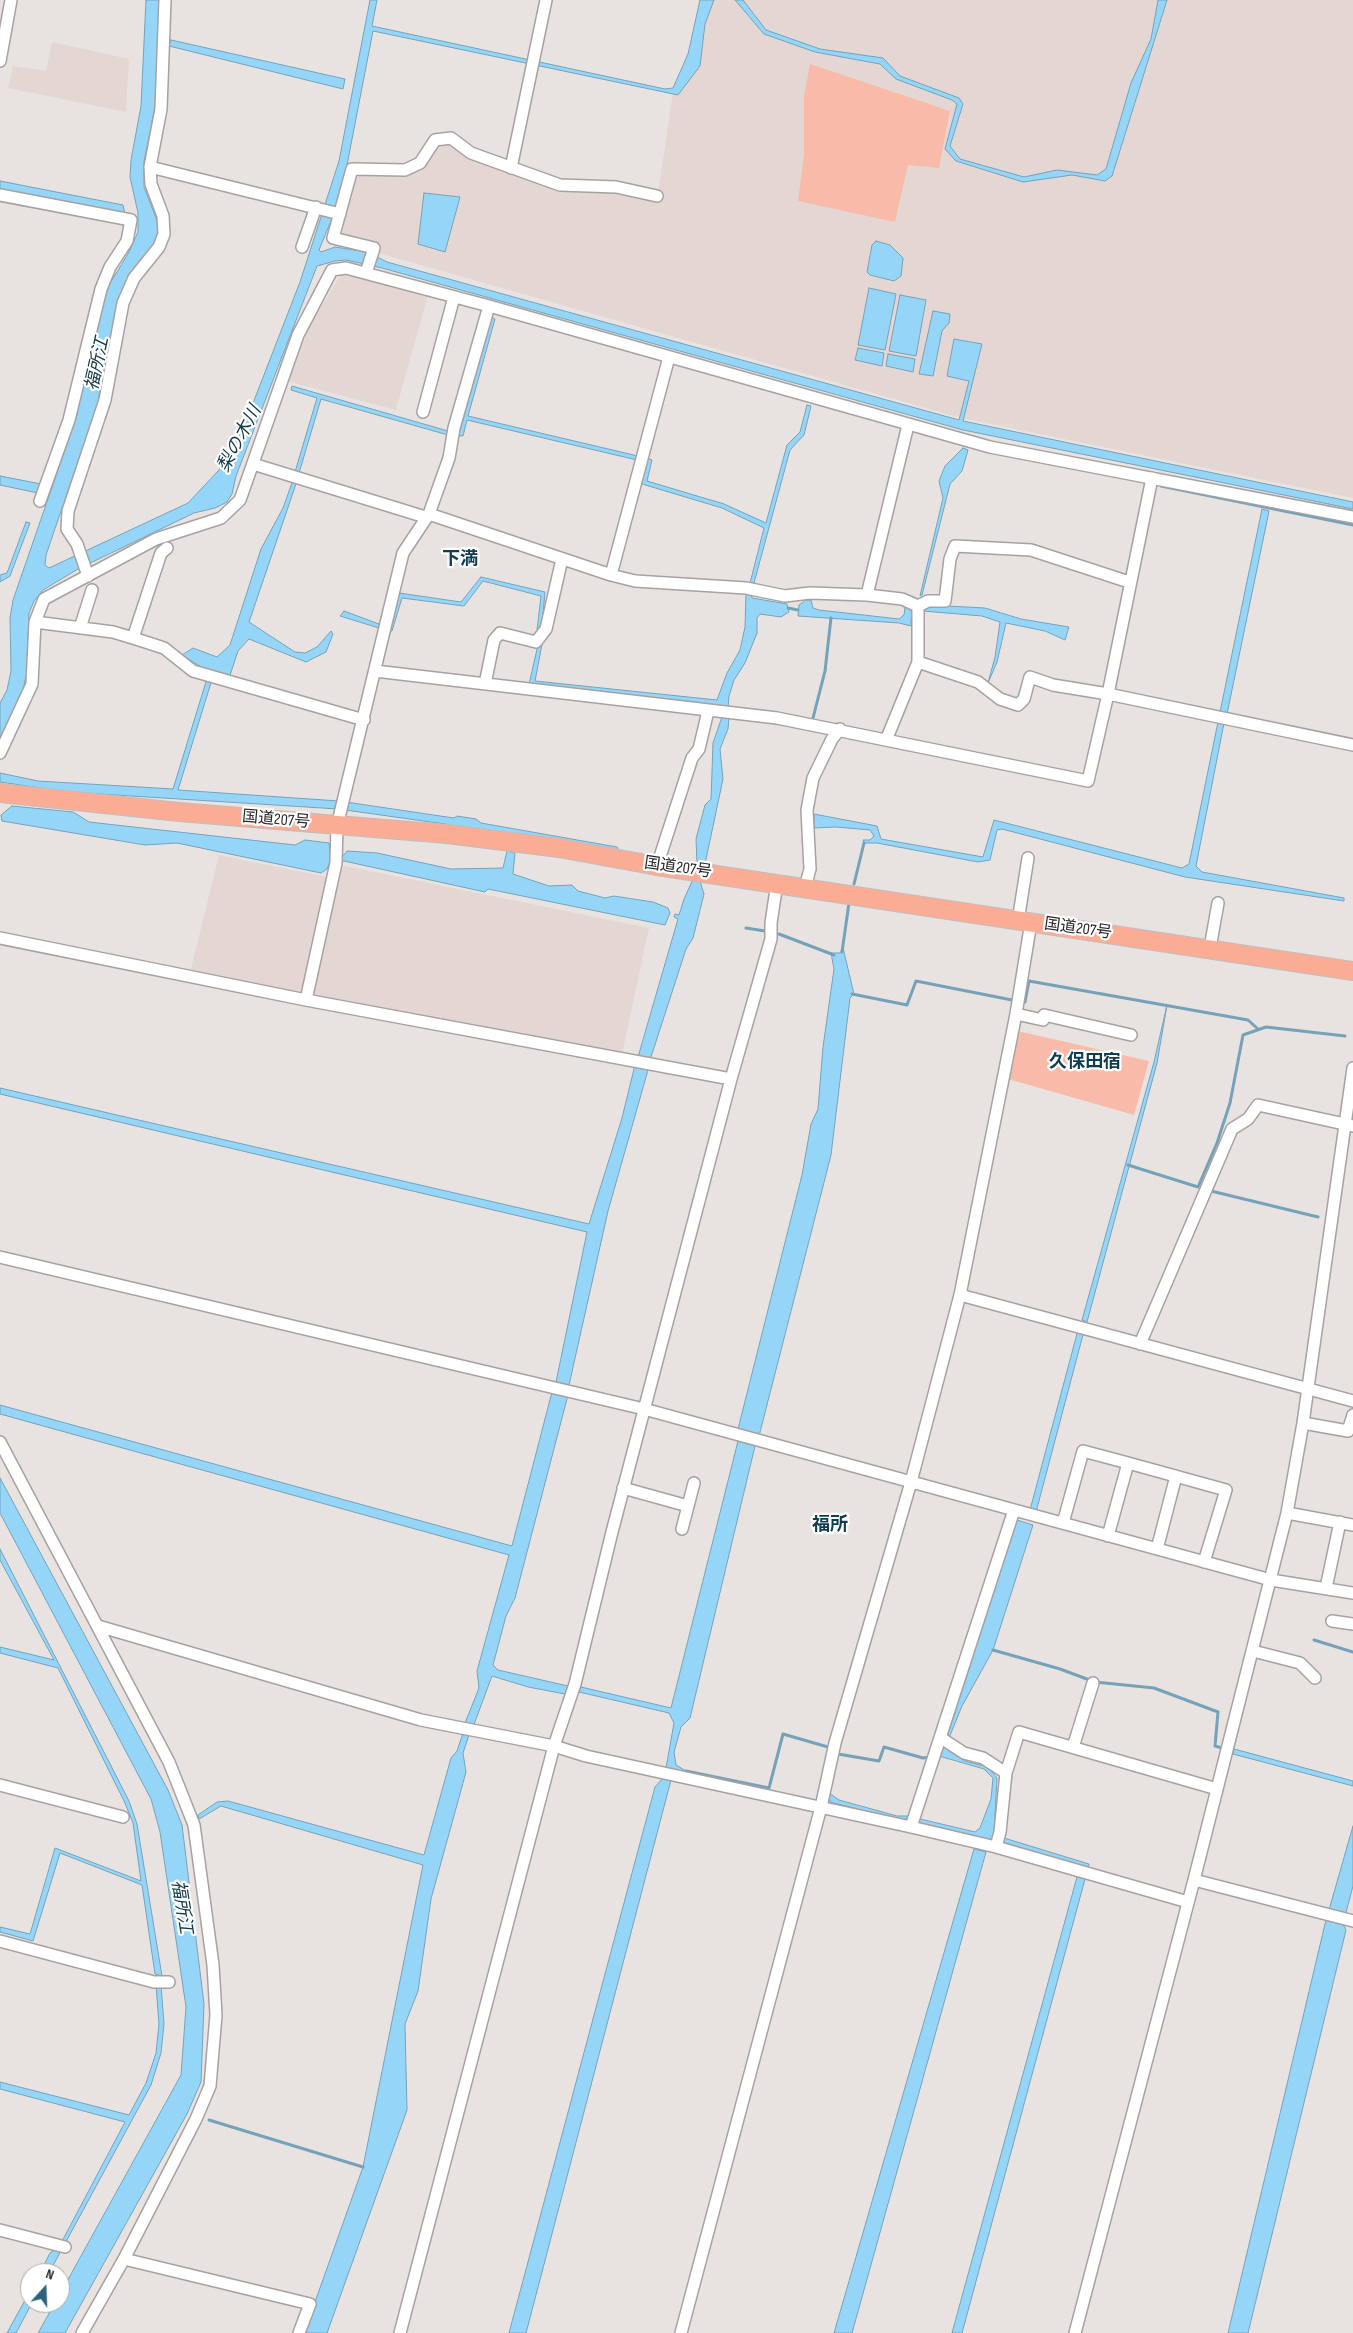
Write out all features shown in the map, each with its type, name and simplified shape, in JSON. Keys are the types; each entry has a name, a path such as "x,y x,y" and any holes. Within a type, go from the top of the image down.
{"highway":[{"name":"国道207号","path":"0,793 339,820 559,848 657,866 777,882 1353,971"}],"street":[{"path":"0,61 11,0"},
{"path":"88,576 77,544 67,530 68,511 105,400 123,303 134,278 159,247 164,234 163,216 150,184 150,167 161,109 165,0"},
{"path":"511,168 546,0"},
{"path":"366,273 374,248 333,238 352,169 405,170 420,163 435,140 451,138 471,153 560,185 616,187 657,196"},
{"path":"150,167 340,214"},
{"path":"0,195 131,220 127,241 110,267 101,289 69,420 40,502"},
{"path":"302,247 316,208"},
{"path":"0,753 32,684 35,622 44,599 156,540 221,518 240,500 298,335 332,270 346,268 489,306 668,361 990,447 1353,517"},
{"path":"423,412 454,297"},
{"path":"306,1000 336,863 339,820 403,553 427,516 449,458 454,432 489,306"},
{"path":"611,576 668,361"},
{"path":"867,595 908,424"},
{"path":"253,464 427,516 611,576 635,581 751,589 786,596 810,593 867,595 902,599 918,612"},
{"path":"374,671 777,718 887,738 1088,781 1108,694 1152,478"},
{"path":"887,738 918,662 918,612 928,601 945,601 950,559 955,546 1031,550 1126,581 1131,579"},
{"path":"133,638 161,553 167,548"},
{"path":"485,684 494,640 500,633 536,642 546,629 562,559"},
{"path":"80,628 92,590"},
{"path":"35,622 113,632 164,648 192,671 364,720"},
{"path":"918,662 978,682 1000,699 1018,705 1024,699 1030,677 1052,685 1108,694 1353,745"},
{"path":"657,866 692,758 719,712"},
{"path":"806,887 810,869 807,810 813,778 832,739 840,729"},
{"path":"681,2333 821,1807 835,1743 911,1482 960,1295 1016,1014 1028,858"},
{"path":"400,2333 554,1746 577,1675 623,1488 731,1079 772,939 771,923 777,882"},
{"path":"1210,948 1218,903"},
{"path":"0,938 306,1000 731,1079"},
{"path":"1016,1014 1043,1020 1044,1015 1132,1035"},
{"path":"1075,2333 1194,1880 1287,1513 1304,1423 1349,1125 1353,1068"},
{"path":"1140,1344 1232,1129 1248,1119 1258,1105 1349,1125"},
{"path":"0,1257 644,1409 1271,1580 1353,1593"},
{"path":"960,1295 1353,1401"},
{"path":"1304,1423 1348,1431 1353,1415"},
{"path":"0,1442 169,1762 194,1825 213,1965 216,2015 210,2086 196,2119 124,2259 82,2333"},
{"path":"1063,1523 1083,1451 1176,1476 1226,1490 1204,1562"},
{"path":"1108,1536 1128,1463"},
{"path":"1157,1549 1176,1476"},
{"path":"682,1529 694,1483"},
{"path":"623,1488 688,1506"},
{"path":"911,1827 1014,1510"},
{"path":"1287,1513 1353,1524"},
{"path":"1326,1588 1340,1522"},
{"path":"1332,1621 1353,1624"},
{"path":"98,1626 420,1720 554,1746 595,1758 911,1827 996,1848 1188,1902"},
{"path":"1253,1651 1300,1663 1315,1678"},
{"path":"1073,1747 1092,1683"},
{"path":"996,1848 1000,1832 1006,1773 1019,1732 1217,1789"},
{"path":"941,1738 964,1753 983,1758 1006,1773"},
{"path":"0,1785 124,1817"},
{"path":"1194,1880 1351,1921"},
{"path":"0,1940 154,1982 169,1982"},
{"path":"0,2230 64,2247"},
{"path":"124,2259 310,2304 299,2333"}],"shaded area":[{"path":"708,0 1353,0 1353,498 961,418 364,249 336,244 354,181 362,173 412,173 423,167 438,144 449,143 561,190 617,191 657,200 673,92 697,50"},
{"path":"52,42 129,59 126,112 8,88 13,66 46,71"},
{"path":"810,64 950,111 939,168 908,165 895,222 798,201 804,155 804,96"},
{"path":"343,271 428,295 396,410 287,381 309,327"},
{"path":"219,855 327,877 345,866 649,928 622,1054 190,973"},
{"path":"1009,1029 1149,1061 1134,1115 1001,1077"}],"water":[{"path":"146,0 161,0 155,107 144,162 144,187 158,223 157,240 128,278 118,301 97,406 46,555 45,565 49,568 188,503 219,470 243,429 300,282 339,161 370,0 377,0 372,26 665,89 673,88 688,54 700,0 714,0 705,24 700,66 678,95 373,31 347,165 333,216 319,250 321,252 335,247 367,252 387,262 959,420 969,381 947,376 954,339 982,344 963,421 1353,502 1353,509 963,430 382,268 346,260 335,261 317,266 236,476 232,494 227,502 215,508 194,513 78,569 43,590 34,601 29,613 27,670 23,691 0,739 0,703 7,690 11,671 10,618 13,600 76,418 103,295 129,252 138,232 138,213 130,177 131,160 141,106"},
{"path":"735,0 743,0 766,30 820,49 883,58 900,76 959,98 963,104 950,146 960,159 1024,177 1057,170 1097,175 1106,169 1131,83 1151,39 1158,0 1167,0 1112,176 1105,181 1072,175 1023,182 956,161 945,149 957,104 952,100 896,79 880,64 815,52 764,34"},
{"path":"171,40 345,79 343,89 169,46"},
{"path":"0,181 123,205 125,215 0,190"},
{"path":"424,193 460,197 445,252 418,244"},
{"path":"876,241 890,245 903,258 901,276 894,281 870,275 867,272 872,245"},
{"path":"869,288 896,294 885,350 858,345"},
{"path":"900,295 926,300 916,356 889,351"},
{"path":"933,311 950,314 949,323 942,331 933,376 919,374"},
{"path":"491,317 495,319 468,416 638,456 637,460 467,420 463,436 448,435 321,399 299,473 295,472 317,398 291,390 292,386 448,431 460,431"},
{"path":"858,348 884,353 882,366 855,360"},
{"path":"888,354 915,359 913,372 886,366"},
{"path":"807,405 811,406 804,435 790,450 754,583 750,583 764,528 722,508 642,484 646,458 652,460 647,481 724,504 766,523 787,445 800,432"},
{"path":"963,448 968,450 962,471 950,484 922,595 920,596 943,498 939,481 945,466"},
{"path":"0,476 41,484 38,493 0,485"},
{"path":"293,480 297,481 249,622 295,652 305,653 317,647 331,631 333,634 326,652 306,662 249,639 238,651 230,675 214,673 178,790 339,801 454,818 457,816 476,819 481,823 617,847 621,853 503,836 445,824 338,809 68,792 0,782 0,773 38,781 173,789 209,672 182,655 193,648 217,657 230,645 261,549 283,508"},
{"path":"1262,509 1269,511 1227,714 1220,712"},
{"path":"26,522 30,523 10,576 0,582 0,575 7,573"},
{"path":"481,577 545,592 542,625 537,630 541,596 483,581 464,606 402,598 392,631 388,631 399,593 461,602"},
{"path":"746,594 751,594 752,598 787,604 789,612 781,617 760,614 757,618 757,633 745,663 734,680 728,707 529,684 538,645 543,639 535,681 717,700 727,673 740,650 745,627"},
{"path":"806,600 811,600 813,608 819,610 899,619 904,615 905,607 910,608 913,616 911,626 899,623 798,616 799,605"},
{"path":"929,605 985,608 1021,619 1069,627 1065,640 1045,631 1006,623 997,662 988,683 995,657 1000,622 982,616 923,611 923,608"},
{"path":"344,611 379,624 379,628 340,616"},
{"path":"722,717 729,717 728,729 720,749 723,779 705,864 697,863 696,839 705,805 711,799 713,743"},
{"path":"1218,722 1224,723 1196,866 1202,872 1344,898 1344,901 1185,877 1002,829 997,830 990,860 978,862 877,843 864,843 863,840 870,840 874,836 870,830 836,827 814,828 814,814 877,826 881,839 983,857 994,820 1182,868 1189,864"},
{"path":"12,806 73,812 89,822 295,845 305,840 329,843 330,852 344,855 347,851 377,853 451,869 503,868 507,851 515,853 513,874 549,886 572,885 578,891 605,898 614,896 653,902 668,908 670,913 665,925 488,889 485,892 344,861 331,859 327,869 321,873 177,843 145,845 2,821 1,815"},
{"path":"694,877 699,878 704,894 693,938 686,949 650,1060 638,1057 678,919 674,917 675,914 679,915"},
{"path":"843,948 854,994 850,998 831,1155 759,1436 738,1429 802,1175 811,1124 818,1109 823,1047 834,969 831,953 840,953"},
{"path":"1167,1005 1157,1063 1087,1322 1082,1320 1154,1062"},
{"path":"635,1065 648,1070 608,1211 569,1385 556,1382 587,1232 0,1094 0,1088 589,1224 622,1118"},
{"path":"1078,1330 1084,1331 1036,1512 1030,1510"},
{"path":"552,1392 568,1395 515,1598 506,1616 493,1665 498,1670 568,1686 565,1694 528,1687 492,1676 473,1727 465,1723 479,1688 477,1671 509,1555 0,1414 0,1405 512,1546"},
{"path":"738,1441 755,1446 690,1718 681,1727 674,1752 676,1765 686,1771 679,1772 666,1768 674,1723 669,1713 579,1692 581,1687 671,1708"},
{"name":"福所江","path":"0,1478 168,1790 182,1825 204,2004 201,2082 187,2114 65,2333 38,2333 49,2313 70,2313 70,2276 181,2075 186,2007 160,1832 151,1799 0,1513"},
{"path":"1017,1520 1033,1525 993,1650 962,1706 949,1738 947,1737"},
{"path":"0,1549 129,1801 137,1824 162,1976 155,1974 142,1885 60,1853 33,1941 0,1932 0,1927 30,1934 55,1848 141,1881 133,1823 125,1803 58,1668 0,1653 0,1647 54,1660 0,1560"},
{"path":"463,1733 469,1735 463,1753 466,1772 431,1899 418,1991 405,2024 407,2110 327,2333 304,2333 363,2167 423,1865 221,1806 199,1819 198,1815 217,1802 228,1801 424,1855 451,1758 457,1751"},
{"path":"945,1743 949,1751 965,1761 988,1767 997,1778 994,1833 996,1836 994,1840 977,1840 975,1836 915,1822 916,1818 975,1832 980,1828 991,1799 993,1778 984,1769 939,1756"},
{"path":"1234,1749 1353,1781 1353,1786 1233,1754"},
{"path":"663,1778 671,1780 526,2333 509,2333 655,1787"},
{"path":"829,1793 839,1800 897,1816 908,1816 907,1819 897,1819 830,1802"},
{"path":"1353,1826 1353,1886 1343,1924 1346,1930 1248,2333 1228,2333 1325,1924"},
{"path":"1004,1838 1089,1864 1088,1870 1078,1865 1002,1842"},
{"path":"974,1849 986,1852 852,2333 834,2333"},
{"path":"1077,1877 1085,1879 962,2333 952,2333"},
{"path":"156,1985 161,1985 164,2024 161,2053 151,2085 54,2263 45,2263 50,2253 59,2247 125,2122 0,2089 0,2082 129,2115 146,2083 156,2053 159,2024"},
{"path":"20,2309 20,2313 27,2313 16,2333 7,2333"}],"waterway":[{"path":"1161,486 1353,525"},
{"path":"788,608 798,610"},
{"path":"813,718 825,671 831,618"},
{"path":"854,884 864,843"},
{"path":"842,952 849,903"},
{"path":"746,928 765,931"},
{"path":"779,934 834,955"},
{"path":"852,994 907,1005 916,981 1012,1000"},
{"path":"1025,1002 1029,981 1248,1020 1258,1029"},
{"path":"1128,1165 1198,1187 1217,1143 1230,1103 1243,1035 1266,1027 1345,1036"},
{"path":"1211,1191 1318,1217"},
{"path":"1314,1640 1353,1652"},
{"path":"993,1650 1060,1669 1095,1682 1154,1688 1218,1712 1215,1746 1222,1748"},
{"path":"686,1771 769,1788 783,1734 828,1747"},
{"path":"838,1754 879,1761 884,1747 923,1758 930,1757"},
{"path":"209,2120 363,2167"}],"district":[{"name":"下満","path":"460,559"},
{"name":"久保田宿","path":"1085,1062"},
{"name":"福所","path":"830,1525"}],"water label":[{"name":"梨の木川","path":"240,439"}]}
